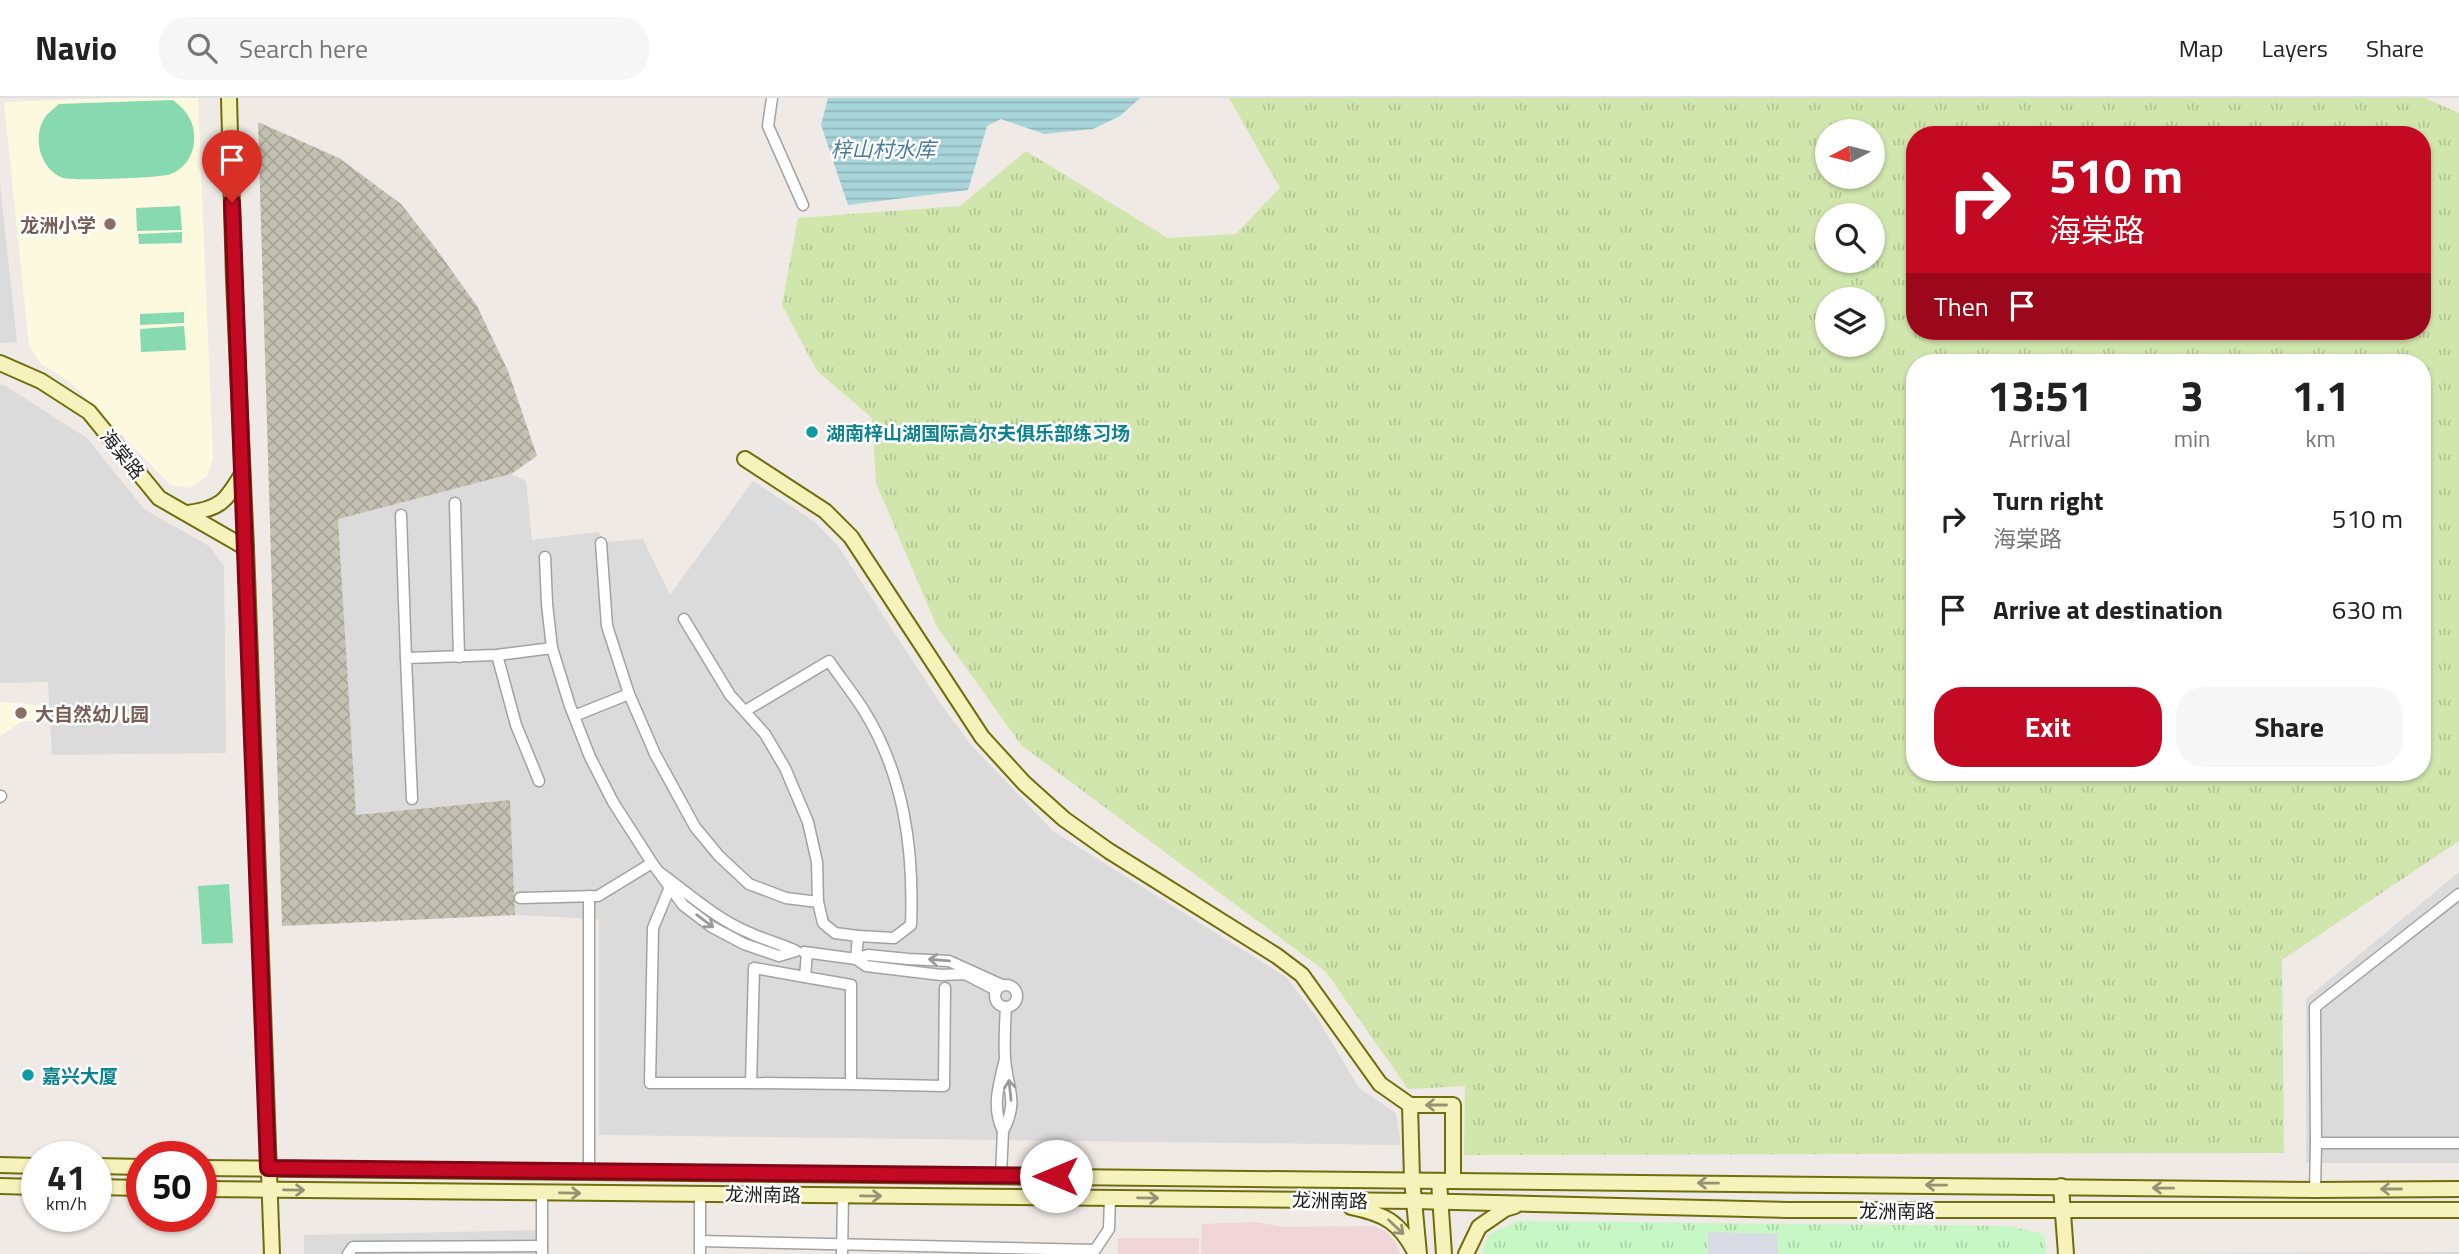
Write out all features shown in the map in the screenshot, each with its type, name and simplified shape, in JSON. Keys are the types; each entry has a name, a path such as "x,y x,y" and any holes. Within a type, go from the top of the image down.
{"main road":[{"path":"229,98 272,1254"},
{"name":"海棠路","path":"0,363 41,381 89,412 159,498 246,548"},
{"path":"745,458 825,511 850,537 982,737 1024,783 1064,819 1110,851 1277,956 1302,975 1380,1084 1410,1105 1454,1105 1446,1181 1440,1202 1444,1254"},
{"path":"188,513 210,510 228,498 242,474"},
{"path":"1410,1105 1417,1254"},
{"path":"0,1165 21,1166"},
{"name":"龙洲南路","path":"217,1168 2315,1190 2459,1189"},
{"path":"0,1186 21,1187"},
{"path":"2061,1186 2066,1254"},
{"name":"龙洲南路","path":"217,1189 1414,1201 1788,1210 2459,1210"},
{"path":"1319,1200 1366,1210 1393,1221 1417,1254"},
{"path":"1466,1254 1479,1227 1505,1209 1525,1204"}],"street":[{"path":"772,98 768,126 803,205"},
{"path":"455,503 459,657"},
{"path":"401,516 412,799"},
{"path":"601,542 607,626 629,694 654,754 695,827 719,856 750,884 786,898 818,902"},
{"path":"545,557 552,648 590,757 613,803 683,905 712,927 744,944 779,956 802,952"},
{"path":"684,619 730,695 765,734 785,768 802,806 817,862 818,902 823,923 835,933 894,938 911,925 912,882 906,814 885,751 864,710 828,661 745,711"},
{"path":"406,658 497,655 552,648"},
{"path":"497,655 516,724 539,781"},
{"path":"574,716 629,694"},
{"path":"520,898 598,896 655,867"},
{"path":"655,867 717,916 750,933 802,952 856,959 866,966 941,975 965,974 999,987 1010,985 1017,994 1013,1005 1006,1007 996,1002 999,987"},
{"path":"670,887 653,928 650,1083 944,1086 945,988"},
{"path":"2315,1190 2315,1007 2459,894"},
{"path":"589,896 589,1171"},
{"path":"856,959 858,936"},
{"path":"802,952 805,977"},
{"path":"856,959 867,954 949,961 999,987"},
{"path":"751,1083 754,968 851,985 850,1084"},
{"path":"1001,1175 1003,1131 996,1117 997,1093 1005,1059 1006,1007"},
{"path":"2316,1143 2459,1143"},
{"path":"348,1254 353,1247 542,1250 542,1192"},
{"path":"700,1194 700,1254"},
{"path":"842,1249 843,1195"},
{"path":"700,1241 842,1249 1095,1252 1109,1229 1110,1198"}],"shaded area":[{"name":"龙洲小学","path":"198,98 213,459 207,476 190,488 170,485 71,383 41,364 29,346 4,102"},
{"path":"258,122 339,158 401,204 477,306 508,371 537,456 511,474 338,519 356,815 510,800 515,915 282,926"},
{"path":"0,184 17,342 0,343"},
{"path":"0,385 87,438 144,509 209,546 224,566 226,753 52,755 48,682 0,683"},
{"path":"511,474 526,481 532,540 598,532 607,542 643,539 670,595 753,481 815,522 838,546 940,703 971,745 1053,831 1286,977 1316,1016 1359,1088 1396,1113 1401,1145 599,1135 599,919 515,915 510,800 356,815 338,518"},
{"name":"大自然幼儿园","path":"0,702 42,705 41,721 23,721 0,736"},
{"path":"2459,872 2459,1163 2306,1163 2306,999"},
{"path":"1255,1222 1284,1227 1373,1226 1387,1232 1396,1243 1400,1254 1201,1254 1202,1224"},
{"path":"546,1230 546,1254 304,1254 304,1235"},
{"path":"1708,1232 1777,1234 1778,1254 1708,1254"},
{"path":"1118,1238 1199,1238 1199,1254 1118,1254"},
{"path":"2459,1252 2459,1254 2102,1253"}],"green space":[{"path":"1229,98 2425,98 2459,113 2459,841 2282,960 2284,1153 1464,1155 1465,1086 1408,1089 1326,972 1021,745 937,627 876,483 872,418 817,371 782,305 798,218 960,206 1026,151 1168,238 1236,234 1280,188"},
{"path":"173,100 189,118 194,134 190,156 184,165 171,174 136,178 70,179 55,174 44,161 39,144 40,127 47,115 59,104"},
{"path":"180,206 182,230 137,231 136,208"},
{"path":"182,232 182,243 139,244 138,234"},
{"path":"184,312 184,323 140,325 140,314"},
{"path":"184,326 186,350 141,352 140,329"},
{"path":"229,884 233,943 202,944 198,886"},
{"path":"1517,1221 2008,1226 2044,1234 2046,1254 1481,1254 1488,1235"}],"water":[{"name":"梓山村水库","path":"828,98 1140,98 1120,116 1093,129 1044,134 1001,119 987,126 968,190 848,205 821,125"}],"place":[{"name":"龙洲小学","path":"110,224"},
{"name":"湖南梓山湖国际高尔夫俱乐部练习场","path":"812,432"},
{"name":"大自然幼儿园","path":"21,713"},
{"name":"嘉兴大厦","path":"28,1075"}],"route":[{"path":"232,202 268,1168 1056,1176"}]}
